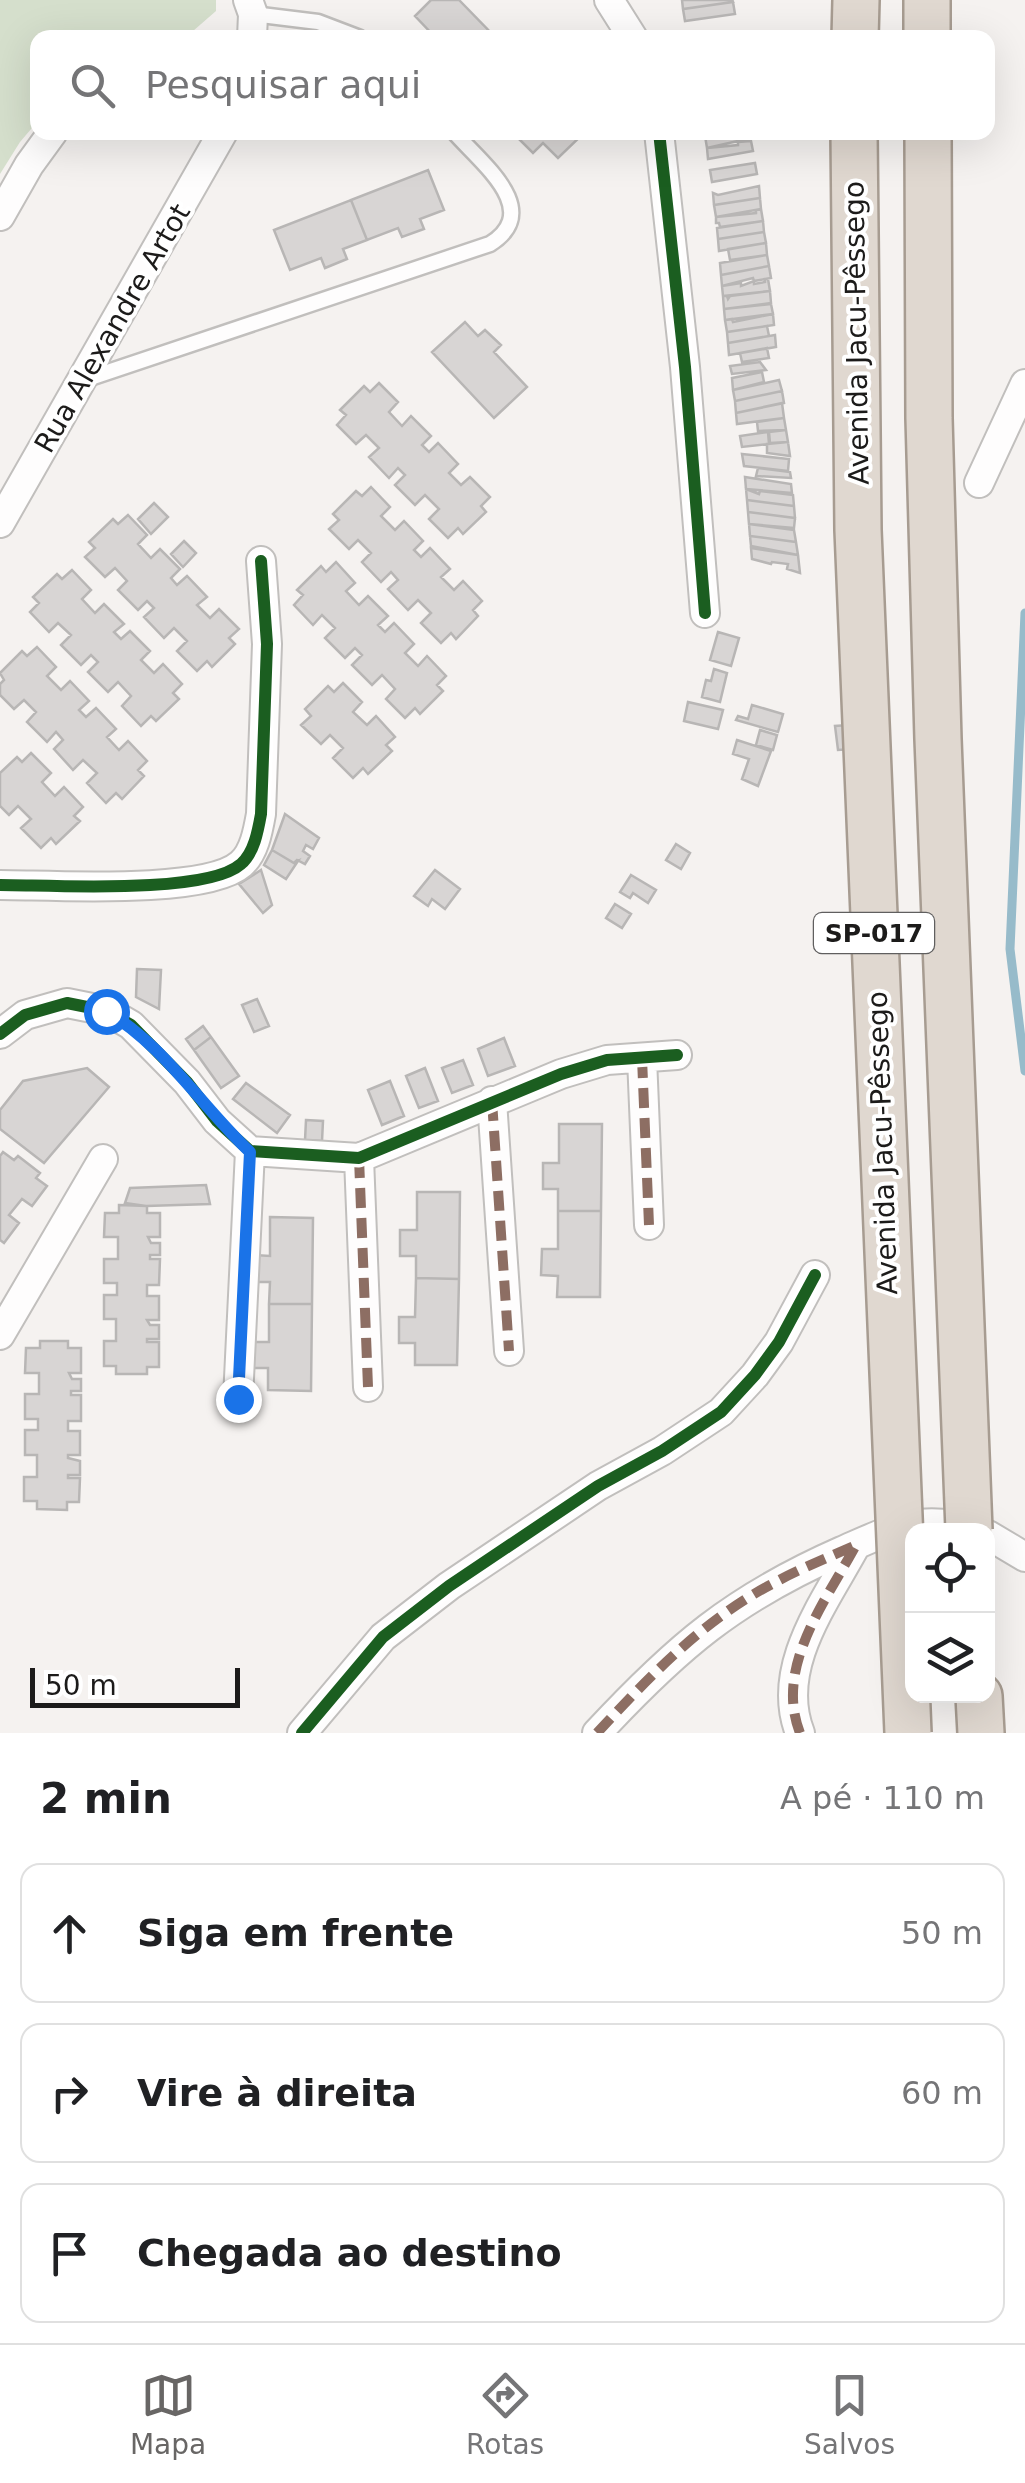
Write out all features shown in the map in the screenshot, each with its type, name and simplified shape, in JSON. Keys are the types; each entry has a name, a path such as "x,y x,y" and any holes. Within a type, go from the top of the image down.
{"highway":[{"path":"856,0 856,30"},
{"path":"928,0 928,30"},
{"name":"Avenida Jacu-Pêssego","path":"854,140 858,530 908,1733"},
{"name":"SP-017","path":"928,140 929,418 938,739 971,1523"}],"street":[{"path":"609,0 627,30"},
{"path":"0,216 46,140"},
{"name":"Rua Alexandre Artot","path":"0,523 218,140"},
{"path":"660,140 685,367 705,613"},
{"path":"980,483 1025,384"},
{"path":"0,885 111,886 187,880 226,874 244,862 257,837 261,814 267,658 261,560"},
{"path":"0,1034 25,1015 67,1004 106,1011 131,1026 250,1152 359,1158 492,1100 607,1060 677,1055"},
{"path":"642,1058 649,1225"},
{"path":"492,1100 508,1351"},
{"path":"238,1399 250,1152"},
{"path":"359,1158 368,1387"},
{"path":"0,1335 103,1159"},
{"path":"302,1733 383,1637 449,1586 598,1486 662,1452 720,1412 755,1376 780,1342 815,1274"},
{"path":"914,1523 951,1523"},
{"path":"597,1733 648,1678 717,1619 769,1585 880,1533 905,1526"},
{"path":"995,1539 1025,1557"},
{"path":"800,1733 792,1702 797,1660 856,1545"}],"lane":[{"path":"251,17 318,22 339,30"},
{"path":"81,380 490,244 506,234 512,221 512,204 461,140"}],"green space":[{"path":"0,0 216,0 216,11 194,30 30,30 30,130 0,174"}],"building":[{"path":"431,0 459,0 488,30 428,30 415,16"},
{"path":"682,0 732,0 733,2 683,9"},
{"path":"733,2 735,14 685,21 683,9"},
{"path":"520,140 577,140 558,158 543,143 533,153"},
{"path":"706,140 742,140 707,148"},
{"path":"751,141 753,151 708,159 707,148"},
{"path":"755,163 757,174 712,182 710,170"},
{"path":"428,170 444,210 420,219 424,229 402,237 398,228 367,240 351,200"},
{"path":"759,186 760,198 714,205 713,193"},
{"path":"760,198 761,209 716,217 714,205"},
{"path":"351,200 367,240 343,249 347,259 325,268 321,258 290,270 274,230"},
{"path":"761,209 763,221 720,227 716,223 716,217 756,213"},
{"path":"763,221 764,232 718,239 717,228"},
{"path":"764,232 766,243 719,251 718,239"},
{"path":"766,243 767,255 730,260 728,249"},
{"path":"767,255 769,266 721,275 720,263"},
{"path":"769,266 771,278 722,286 721,275"},
{"path":"765,279 770,291 723,296 722,286 754,284"},
{"path":"770,291 771,303 724,309 723,296 728,299"},
{"path":"771,304 773,314 725,320 724,309"},
{"path":"773,314 774,325 727,332 725,320"},
{"path":"465,322 478,336 485,330 501,345 494,352 527,387 494,418 432,352"},
{"path":"767,326 769,336 728,343 727,332"},
{"path":"775,335 776,347 729,355 728,343"},
{"path":"767,348 769,358 742,362 740,353"},
{"path":"760,362 766,370 732,374 730,366"},
{"path":"762,372 764,382 733,390 732,378"},
{"path":"779,380 782,391 735,401 733,390"},
{"path":"379,383 398,402 389,412 402,426 411,416 431,436 422,445 429,452 438,443 458,464 449,473 461,485 470,477 490,497 481,506 486,512 463,534 458,528 448,538 429,519 439,509 425,495 415,505 395,485 405,475 398,468 389,478 369,457 379,448 366,435 356,444 337,425 346,415 340,410 364,386 370,392"},
{"path":"782,391 784,403 736,413 735,401"},
{"path":"782,403 784,418 737,424 736,413"},
{"path":"784,418 786,430 758,431 757,422"},
{"path":"786,430 788,442 770,443 769,432"},
{"path":"768,432 769,444 742,447 740,436"},
{"path":"788,442 790,456 767,453 767,444"},
{"path":"742,454 789,459 788,471 744,466"},
{"path":"758,468 790,472 791,478 756,476"},
{"path":"745,477 791,484 792,493 746,489"},
{"path":"371,487 390,507 381,516 395,530 404,521 423,541 414,550 421,557 430,548 450,569 441,577 454,590 463,581 482,601 473,610 478,616 456,639 451,633 441,643 421,623 431,613 418,600 408,610 388,589 398,580 391,572 381,582 362,562 371,553 358,540 349,549 329,529 339,520 333,514 356,491 362,496"},
{"path":"746,489 759,494 760,491 793,495 794,506 747,500"},
{"path":"747,500 794,506 795,518 748,512"},
{"path":"154,503 168,517 151,534 138,519"},
{"path":"748,512 795,518 794,528 749,524"},
{"path":"128,515 147,535 138,544 151,558 160,549 180,569 171,578 177,585 187,576 207,597 197,605 210,618 219,609 239,629 229,638 235,644 212,667 207,661 197,671 177,651 187,641 174,628 164,638 144,617 154,608 147,601 138,610 118,590 127,581 115,568 105,577 85,557 95,548 89,542 113,519 118,524"},
{"path":"749,524 794,530 796,542 750,536"},
{"path":"750,536 796,542 798,555 751,546"},
{"path":"184,541 196,553 183,567 171,554"},
{"path":"751,548 798,555 800,573 787,569 788,564 752,559"},
{"path":"336,562 355,583 346,591 359,605 368,596 388,616 378,625 385,632 394,623 414,644 405,653 418,666 427,656 446,676 437,685 443,691 420,714 415,708 405,718 386,699 395,689 382,675 372,685 352,665 362,655 355,648 345,658 325,638 335,628 322,615 313,625 294,605 303,595 297,590 321,566 326,572"},
{"path":"72,570 91,590 82,599 95,613 104,604 124,624 114,632 121,639 130,631 150,651 141,660 154,673 163,664 182,684 173,693 179,699 156,721 151,716 141,726 122,706 131,696 118,682 108,692 88,672 98,662 91,655 81,665 61,645 71,635 58,623 49,632 30,612 39,603 33,597 57,574 62,579"},
{"path":"718,632 739,638 731,666 710,660"},
{"path":"37,647 56,667 47,676 61,690 70,681 89,701 79,710 86,717 96,708 116,729 107,737 119,750 128,741 147,761 138,770 144,776 122,799 116,793 106,803 87,783 97,773 83,760 73,770 54,749 63,740 56,732 47,742 27,722 36,712 24,700 14,709 0,695 4,680 0,673 22,651 27,656"},
{"path":"714,669 727,673 720,702 702,697 706,680 711,681"},
{"path":"343,683 362,702 353,712 367,725 376,716 395,737 386,745 392,751 368,774 363,768 353,778 333,758 343,748 330,735 321,744 301,725 311,716 305,709 328,686 334,692"},
{"path":"688,702 723,710 718,729 684,721"},
{"path":"752,705 783,714 778,732 736,720 738,716 748,719"},
{"path":"849,725 852,749 838,750 835,726"},
{"path":"760,730 777,735 773,750 756,745"},
{"path":"737,740 771,751 758,786 742,779 749,759 733,754"},
{"path":"31,753 51,773 42,782 55,796 64,787 83,807 74,816 80,821 56,844 51,838 41,848 21,828 31,819 18,806 9,815 0,806 0,773 17,757 22,762"},
{"path":"285,814 319,838 313,849 306,845 303,851 310,856 305,864 297,860 294,863 272,850"},
{"path":"676,844 690,853 681,869 666,860"},
{"path":"272,850 294,863 298,861 286,879 264,865"},
{"path":"261,870 272,905 263,913 239,884"},
{"path":"435,870 460,889 445,909 432,899 428,906 414,896"},
{"path":"631,875 656,890 648,903 633,893 630,898 620,892"},
{"path":"615,904 631,914 622,928 606,918"},
{"path":"137,969 161,970 159,1009 136,997"},
{"path":"257,999 269,1026 254,1032 242,1005"},
{"path":"203,1026 211,1037 194,1050 186,1039"},
{"path":"211,1037 239,1076 221,1088 194,1050"},
{"path":"504,1038 515,1066 488,1076 478,1049"},
{"path":"463,1060 473,1085 452,1093 442,1068"},
{"path":"87,1068 109,1087 44,1163 0,1129 0,1110 23,1081"},
{"path":"425,1068 438,1101 419,1108 406,1076"},
{"path":"390,1081 404,1116 382,1125 368,1090"},
{"path":"246,1083 290,1115 277,1133 233,1099"},
{"path":"306,1120 323,1121 322,1141 305,1140"},
{"path":"559,1124 602,1124 601,1211 558,1211 558,1189 543,1189 543,1163 559,1163"},
{"path":"3,1152 14,1160 18,1156 40,1173 36,1178 47,1186 32,1206 22,1199 9,1215 19,1223 4,1243 0,1240"},
{"path":"206,1185 210,1204 125,1203 130,1188"},
{"path":"417,1192 460,1192 459,1279 416,1278 416,1256 400,1256 400,1230 417,1230"},
{"path":"119,1205 147,1206 147,1213 160,1213 160,1237 148,1237 151,1243 160,1243 160,1255 150,1255 150,1259 160,1259 159,1285 147,1285 147,1296 159,1296 159,1320 147,1320 150,1325 159,1325 159,1339 147,1342 159,1342 159,1367 147,1367 147,1374 116,1374 116,1366 104,1366 104,1341 116,1341 116,1319 104,1319 104,1295 117,1295 117,1283 104,1283 104,1259 118,1259 118,1237 104,1237 105,1213 119,1213"},
{"path":"558,1211 601,1211 600,1297 557,1297 558,1276 541,1275 542,1249 558,1249"},
{"path":"270,1217 313,1218 312,1304 269,1304 270,1282 254,1282 254,1255 270,1256"},
{"path":"416,1278 459,1279 457,1365 415,1365 415,1343 399,1343 399,1317 415,1317"},
{"path":"269,1304 312,1304 311,1391 268,1390 268,1368 252,1368 253,1342 269,1342"},
{"path":"40,1341 68,1341 68,1348 81,1348 81,1373 69,1373 72,1379 81,1379 81,1391 71,1391 71,1395 81,1395 81,1421 68,1421 68,1431 80,1431 80,1455 68,1455 80,1461 80,1475 68,1475 80,1478 79,1502 67,1502 67,1510 37,1509 37,1501 24,1501 24,1477 37,1477 37,1455 25,1455 25,1430 38,1430 38,1419 25,1419 25,1394 39,1394 39,1373 25,1373 26,1348 40,1348"}],"waterway":[{"path":"1025,613 1010,949 1025,1071"}],"marked path":[{"path":"642,1058 649,1225"},
{"path":"492,1101 509,1351"},
{"path":"238,1399 250,1151"},
{"path":"359,1158 368,1387"},
{"path":"597,1733 657,1671 723,1615 782,1579 856,1545"},
{"path":"800,1733 794,1708 798,1659 818,1612 856,1545"}],"cycle path":[{"path":"660,140 685,367 705,613"},
{"path":"0,885 163,884 223,874 241,864 255,841 261,814 267,644 261,561"},
{"path":"0,1034 25,1015 67,1003 107,1011 131,1025 187,1082 217,1121 250,1151 359,1158 561,1074 607,1060 677,1055"},
{"path":"302,1733 383,1637 449,1586 598,1486 662,1451 721,1412 779,1342 815,1275"}],"route":[{"path":"106,1011 131,1026 250,1152 238,1399"}]}
